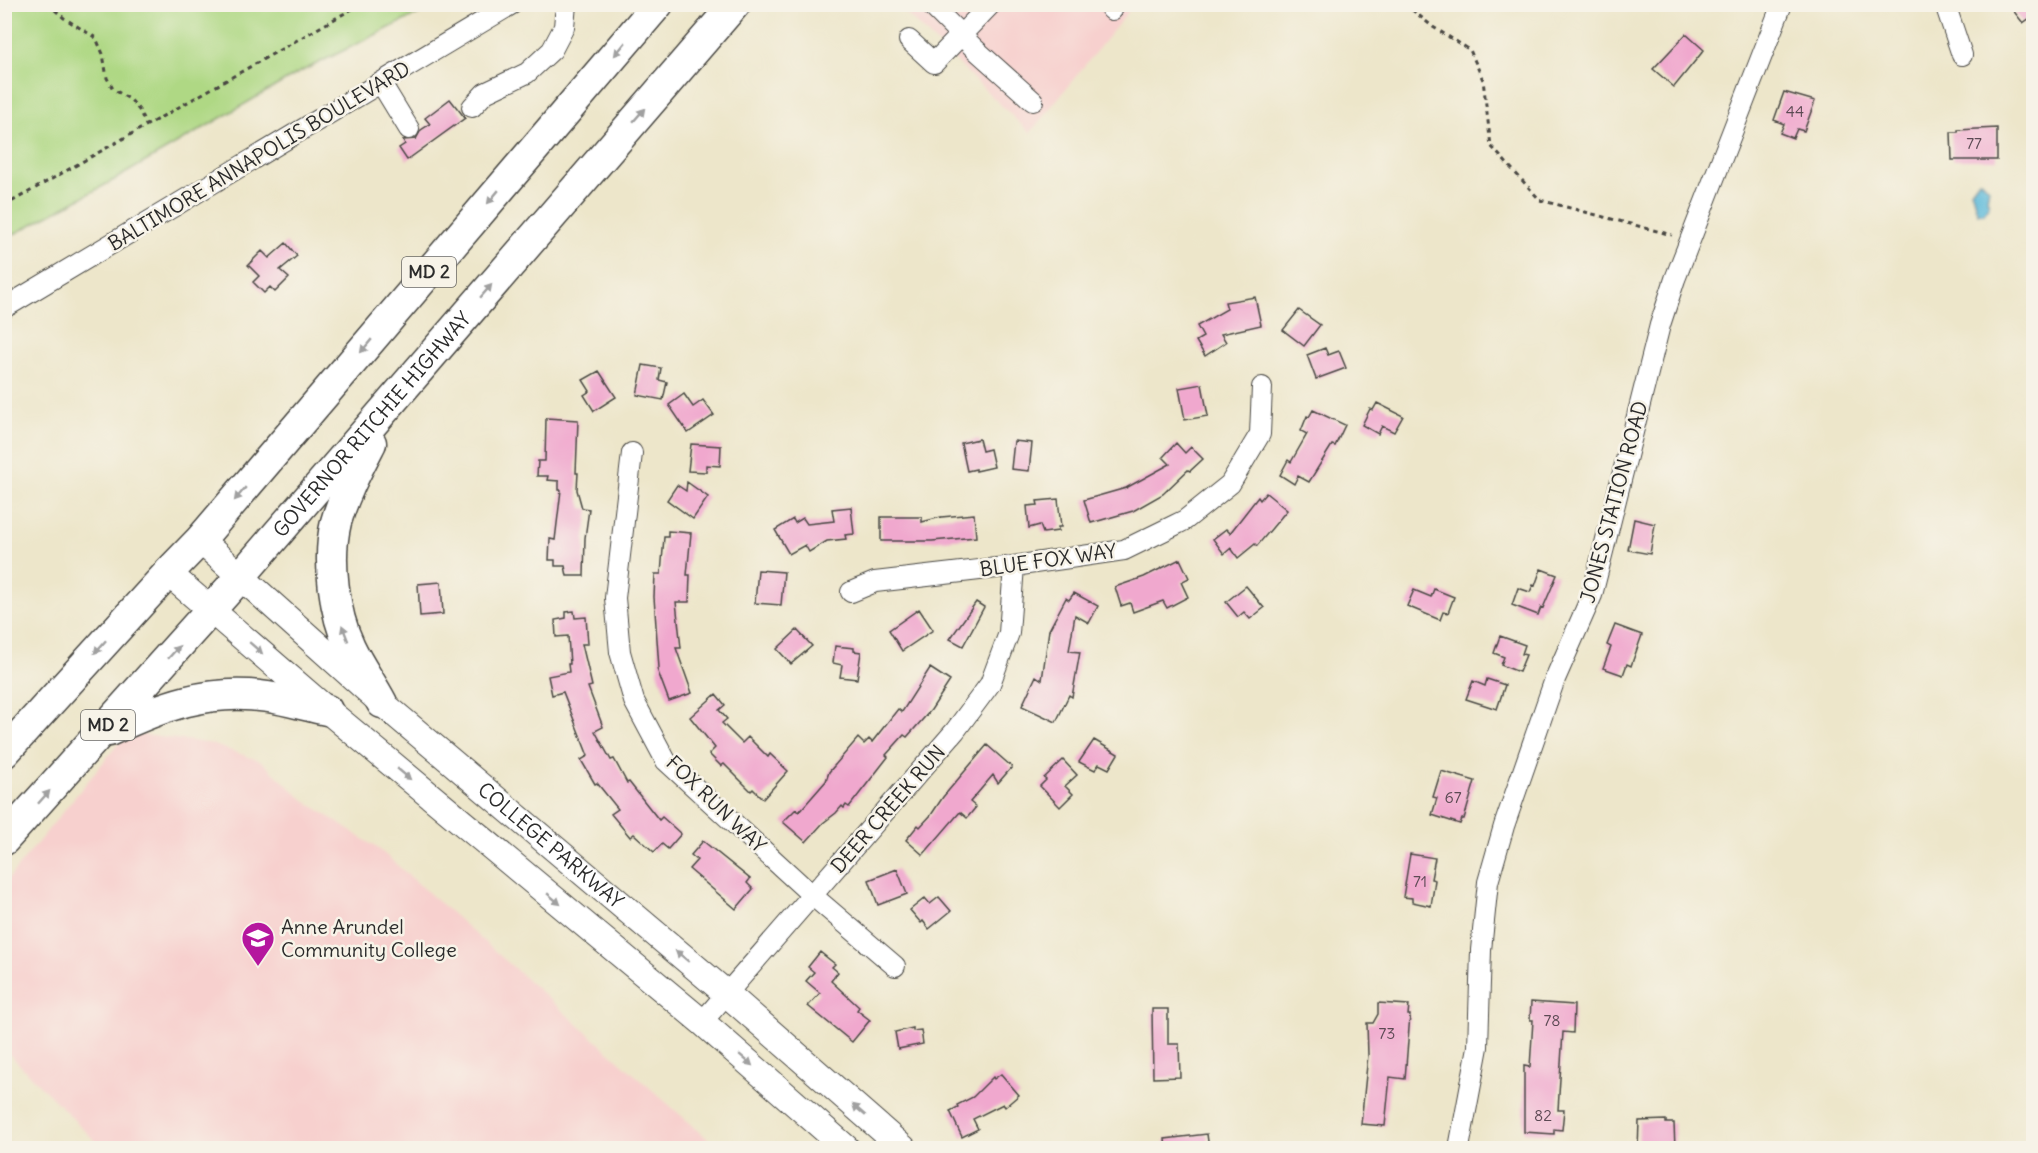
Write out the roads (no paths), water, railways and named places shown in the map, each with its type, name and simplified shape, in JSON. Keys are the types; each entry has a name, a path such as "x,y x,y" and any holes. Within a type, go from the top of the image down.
{"highway":[{"name":"MD 2","path":"4,753 200,540 658,4"},
{"name":"GOVERNOR RITCHIE HIGHWAY","path":"4,840 212,610 735,4"},
{"path":"382,703 350,647 338,616 333,552 336,524 349,486 393,399"},
{"path":"98,736 151,711 186,700 226,695 268,697 327,710"}],"main road":[{"name":"COLLEGE PARKWAY","path":"200,540 382,703 727,994 903,1149"},
{"name":"COLLEGE PARKWAY","path":"168,573 327,710 702,1022 846,1149"}],"street":[{"name":"BALTIMORE ANNAPOLIS BOULEVARD","path":"4,308 512,4"},
{"path":"472,107 485,93 527,73 552,50 564,27 566,4"},
{"path":"930,4 1033,101"},
{"path":"909,40 934,63 991,4"},
{"name":"JONES STATION ROAD","path":"1459,1149 1478,1047 1481,950 1488,882 1503,826 1555,680 1592,595 1660,325 1690,240 1782,4"},
{"path":"1945,4 1962,55"},
{"path":"381,83 409,129"},
{"name":"BLUE FOX WAY","path":"851,592 875,582 1014,566 1124,550 1185,520 1230,484 1255,443 1260,434 1262,387"},
{"name":"FOX RUN WAY","path":"632,453 615,598 620,652 634,701 666,761 813,896 895,966"},
{"name":"DEER CREEK RUN","path":"702,1022 955,731 990,684 1009,633 1014,566"}],"water":[{"path":"1979,180 1989,188 1987,199 1989,204 1984,213 1978,213 1971,191"}],"place":[{"name":"Anne Arundel Community College","path":"258,967"}]}
